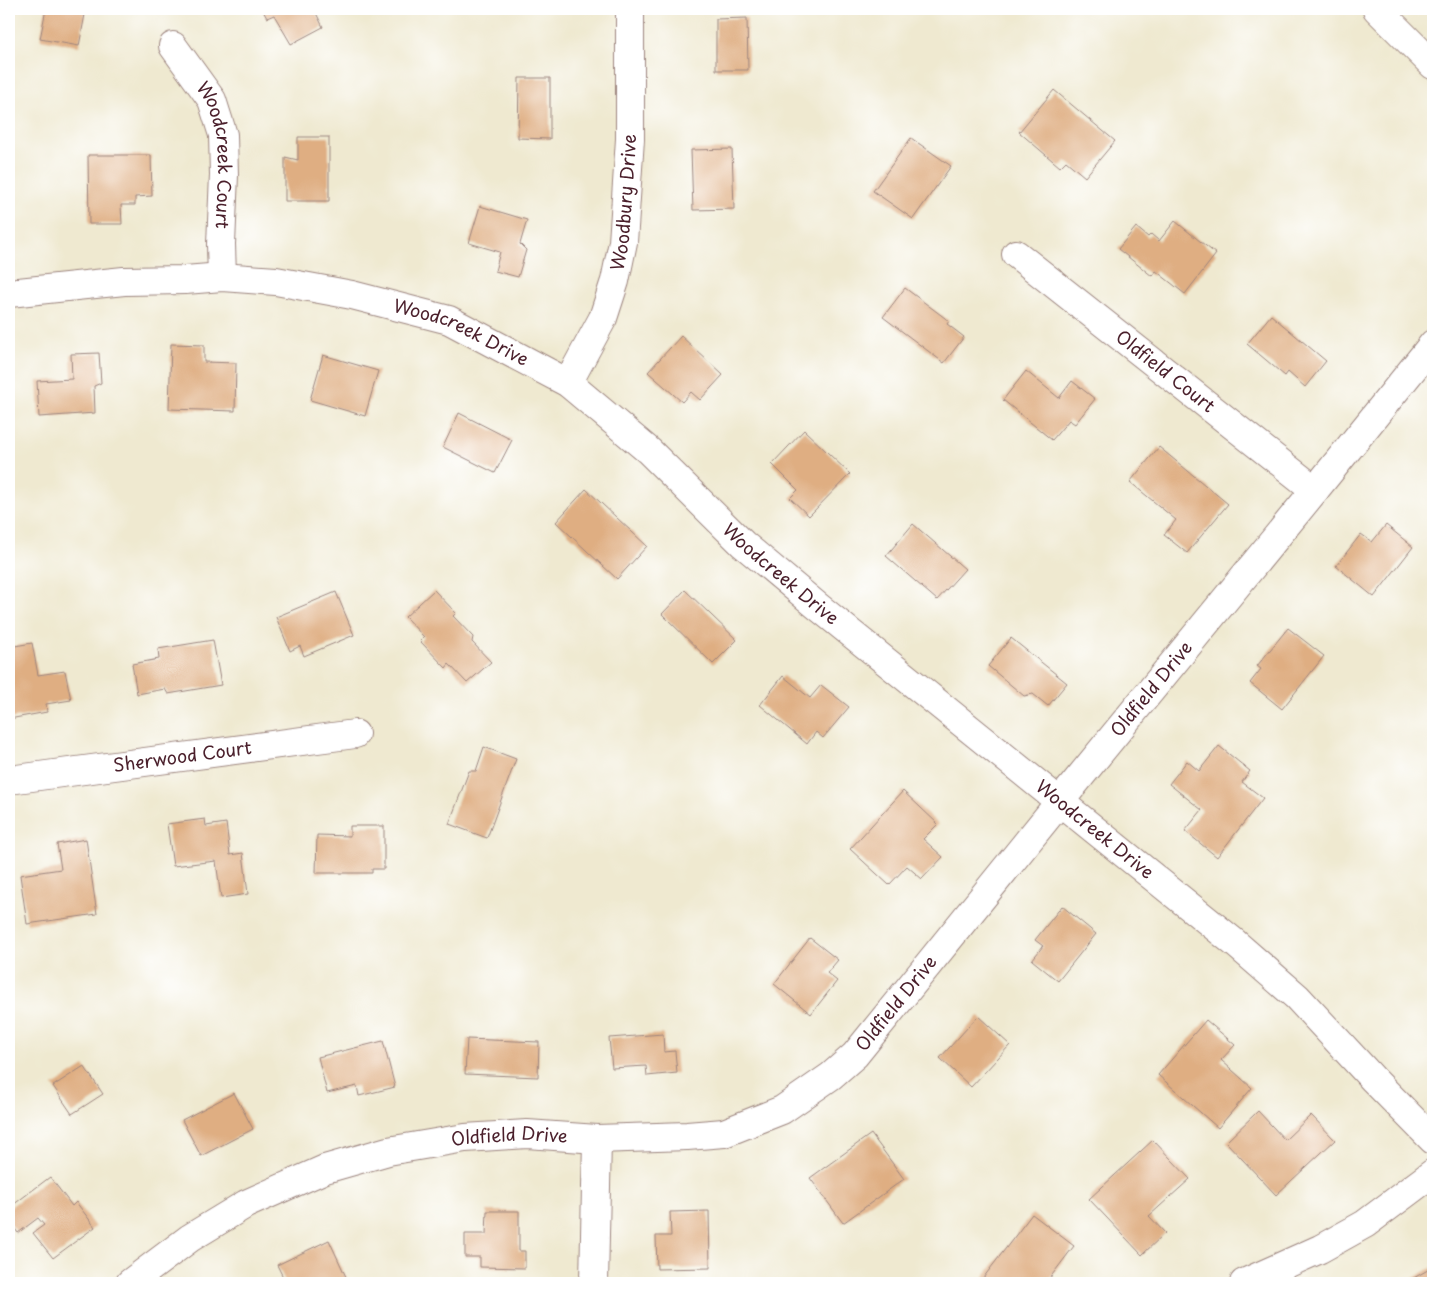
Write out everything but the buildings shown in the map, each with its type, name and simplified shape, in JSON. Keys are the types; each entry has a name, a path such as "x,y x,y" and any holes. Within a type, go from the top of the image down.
{"street":[{"name":"Woodbury Drive","path":"568,383 603,318 623,242 630,139 630,9"},
{"path":"1377,9 1433,65"},
{"name":"Woodcreek Court","path":"173,46 212,100 223,135 222,277"},
{"name":"Oldfield Court","path":"1016,254 1316,490"},
{"name":"Woodcreek Drive","path":"9,293 124,282 222,277 276,281 352,295 449,320 568,383 649,451 744,544 816,605 1235,943 1297,997 1433,1140"},
{"name":"Oldfield Drive","path":"130,1283 190,1238 246,1204 325,1169 388,1151 465,1138 527,1134 597,1139 724,1133 782,1110 831,1076 855,1055 1433,344"},
{"name":"Sherwood Court","path":"9,780 356,734"},
{"path":"594,1283 597,1139"},
{"path":"1244,1283 1320,1249 1365,1224 1433,1173"}]}
